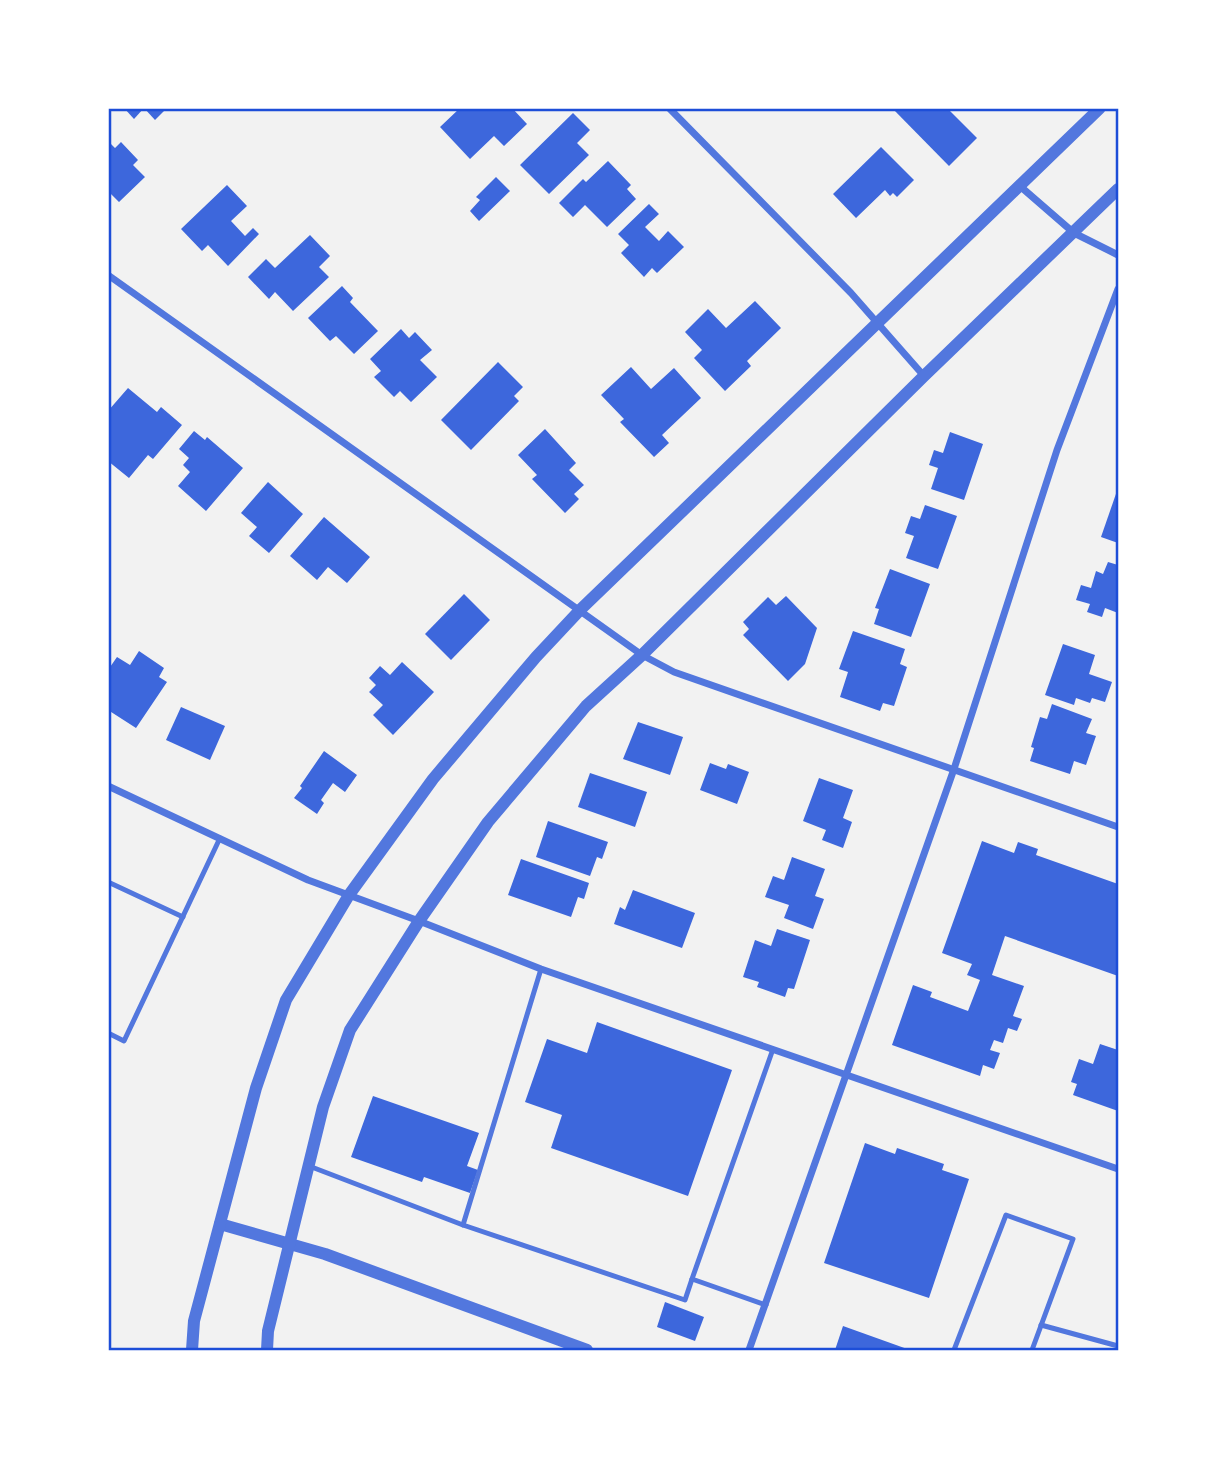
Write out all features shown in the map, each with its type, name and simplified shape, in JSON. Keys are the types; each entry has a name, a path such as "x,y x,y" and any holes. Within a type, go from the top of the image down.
{"street":[{"path":"669,108 851,293 924,376"},
{"path":"192,1350 194,1321 256,1088 286,1000 349,895 433,779 536,657 580,610 1100,108"},
{"path":"1021,187 1074,233 1118,255"},
{"path":"267,1350 268,1331 323,1107 350,1030 419,921 497,811 586,706 1118,189"},
{"path":"108,275 642,654 674,672 1118,827"},
{"path":"749,1350 954,769 1057,450 1118,289"},
{"path":"108,786 308,880 541,969 1118,1169"},
{"path":"220,1224 291,1242 587,1350"}],"lane":[{"path":"108,1034 124,1041 220,838"},
{"path":"108,882 183,917"},
{"path":"463,1226 541,969"},
{"path":"309,1166 463,1226 685,1300 773,1048"},
{"path":"954,1350 1006,1215 1073,1239 1032,1350"},
{"path":"692,1279 766,1305"},
{"path":"1041,1325 1118,1346"}],"building":[{"path":"124,108 144,108 134,119"},
{"path":"144,108 167,108 155,120"},
{"path":"460,108 512,108 527,124 504,146 494,136 470,159 440,127"},
{"path":"892,108 947,108 977,138 949,166"},
{"path":"573,113 590,130 577,143 589,155 549,194 520,165"},
{"path":"108,141 115,148 121,142 138,160 133,165 145,177 119,202 108,191"},
{"path":"881,147 914,180 897,197 893,193 890,196 885,190 856,218 833,194"},
{"path":"608,161 631,185 627,189 636,199 607,227 585,205 573,217 559,203 583,179 586,182"},
{"path":"496,177 510,191 479,221 470,211 480,200 476,197"},
{"path":"227,185 247,206 231,221 245,236 253,228 259,234 228,266 208,245 202,251 181,229"},
{"path":"649,204 659,214 645,227 659,241 668,231 684,247 657,273 652,268 644,277 621,253 629,245 618,234"},
{"path":"310,235 330,256 319,267 329,277 293,311 275,292 269,299 248,277 266,259 275,268"},
{"path":"342,286 353,298 350,302 378,331 354,354 336,336 330,341 308,318"},
{"path":"755,301 781,328 747,361 751,366 725,391 694,358 702,350 685,332 708,309 726,328"},
{"path":"401,329 409,338 415,332 432,350 420,360 437,377 411,402 400,391 394,397 374,377 381,371 370,359"},
{"path":"498,362 523,387 514,396 519,401 471,450 441,420"},
{"path":"631,367 651,389 674,368 701,398 662,435 669,443 654,457 620,422 624,419 601,395"},
{"path":"128,388 157,412 161,407 182,425 153,459 148,455 129,478 108,461 108,411"},
{"path":"545,429 576,463 569,470 584,485 574,494 579,499 565,513 532,479 537,475 518,455"},
{"path":"194,431 205,440 207,437 243,468 206,511 178,486 190,472 183,465 189,458 179,449"},
{"path":"950,432 983,444 964,500 931,489 938,468 929,465 934,450 943,453"},
{"path":"268,482 303,514 269,553 249,536 257,527 241,513"},
{"path":"1118,488 1118,543 1101,537"},
{"path":"925,505 957,516 938,569 906,558 914,536 905,533 911,516 920,519"},
{"path":"324,517 370,557 347,583 328,567 317,580 290,556"},
{"path":"1108,562 1118,565 1118,613 1105,608 1102,617 1087,612 1090,604 1076,600 1081,585 1091,588 1096,571 1103,574"},
{"path":"890,569 930,584 911,637 874,624 879,609 875,608"},
{"path":"464,594 490,620 451,660 425,634"},
{"path":"786,596 817,628 805,664 788,681 743,635 749,629 743,622 768,597 776,605"},
{"path":"853,631 905,649 900,664 907,667 894,706 883,703 880,711 840,697 848,672 839,669"},
{"path":"1063,644 1095,655 1089,674 1112,682 1105,702 1092,698 1090,703 1076,698 1074,705 1045,695"},
{"path":"139,651 164,668 159,677 167,682 136,728 108,710 108,670 117,657 130,665"},
{"path":"402,662 434,692 393,735 373,715 383,705 369,692 376,685 369,678 380,666 390,675"},
{"path":"1052,704 1092,719 1086,733 1096,736 1086,765 1074,761 1070,774 1030,761 1034,748 1031,747 1040,717 1047,719"},
{"path":"181,707 225,726 210,760 166,740"},
{"path":"638,722 683,737 670,775 623,759"},
{"path":"324,751 357,775 345,792 333,783 321,800 324,803 317,814 294,798"},
{"path":"710,763 726,769 728,764 749,772 737,804 700,790"},
{"path":"590,773 647,792 635,827 578,807"},
{"path":"819,778 853,790 843,818 852,822 843,848 822,840 826,830 803,821"},
{"path":"548,821 608,842 602,859 597,857 590,876 536,857"},
{"path":"982,841 1014,853 1018,842 1038,849 1036,855 1118,884 1118,976 1005,936 992,975 1024,986 1013,1016 1022,1019 1017,1031 1008,1028 1003,1043 994,1040 990,1050 1000,1053 994,1069 983,1065 980,1076 892,1045 913,985 932,992 930,997 968,1011 980,980 967,975 972,964 942,953"},
{"path":"792,857 825,869 815,896 824,899 813,929 784,918 789,905 765,897 773,876 784,880"},
{"path":"521,859 589,883 584,899 578,897 571,917 508,895"},
{"path":"633,890 695,913 682,948 614,924 620,907 625,910"},
{"path":"777,929 810,940 794,989 788,988 785,997 757,987 759,982 743,977 755,940 771,946"},
{"path":"597,1022 732,1070 688,1196 551,1148 562,1115 525,1102 547,1039 587,1053"},
{"path":"1100,1044 1118,1050 1118,1111 1073,1095 1077,1084 1071,1082 1079,1059 1093,1064"},
{"path":"373,1096 479,1133 467,1166 478,1170 470,1193 424,1177 422,1182 351,1157"},
{"path":"865,1143 895,1154 897,1148 944,1164 942,1170 969,1179 929,1298 824,1263"},
{"path":"665,1302 704,1317 695,1341 657,1327"},
{"path":"843,1326 910,1350 835,1350"}]}
